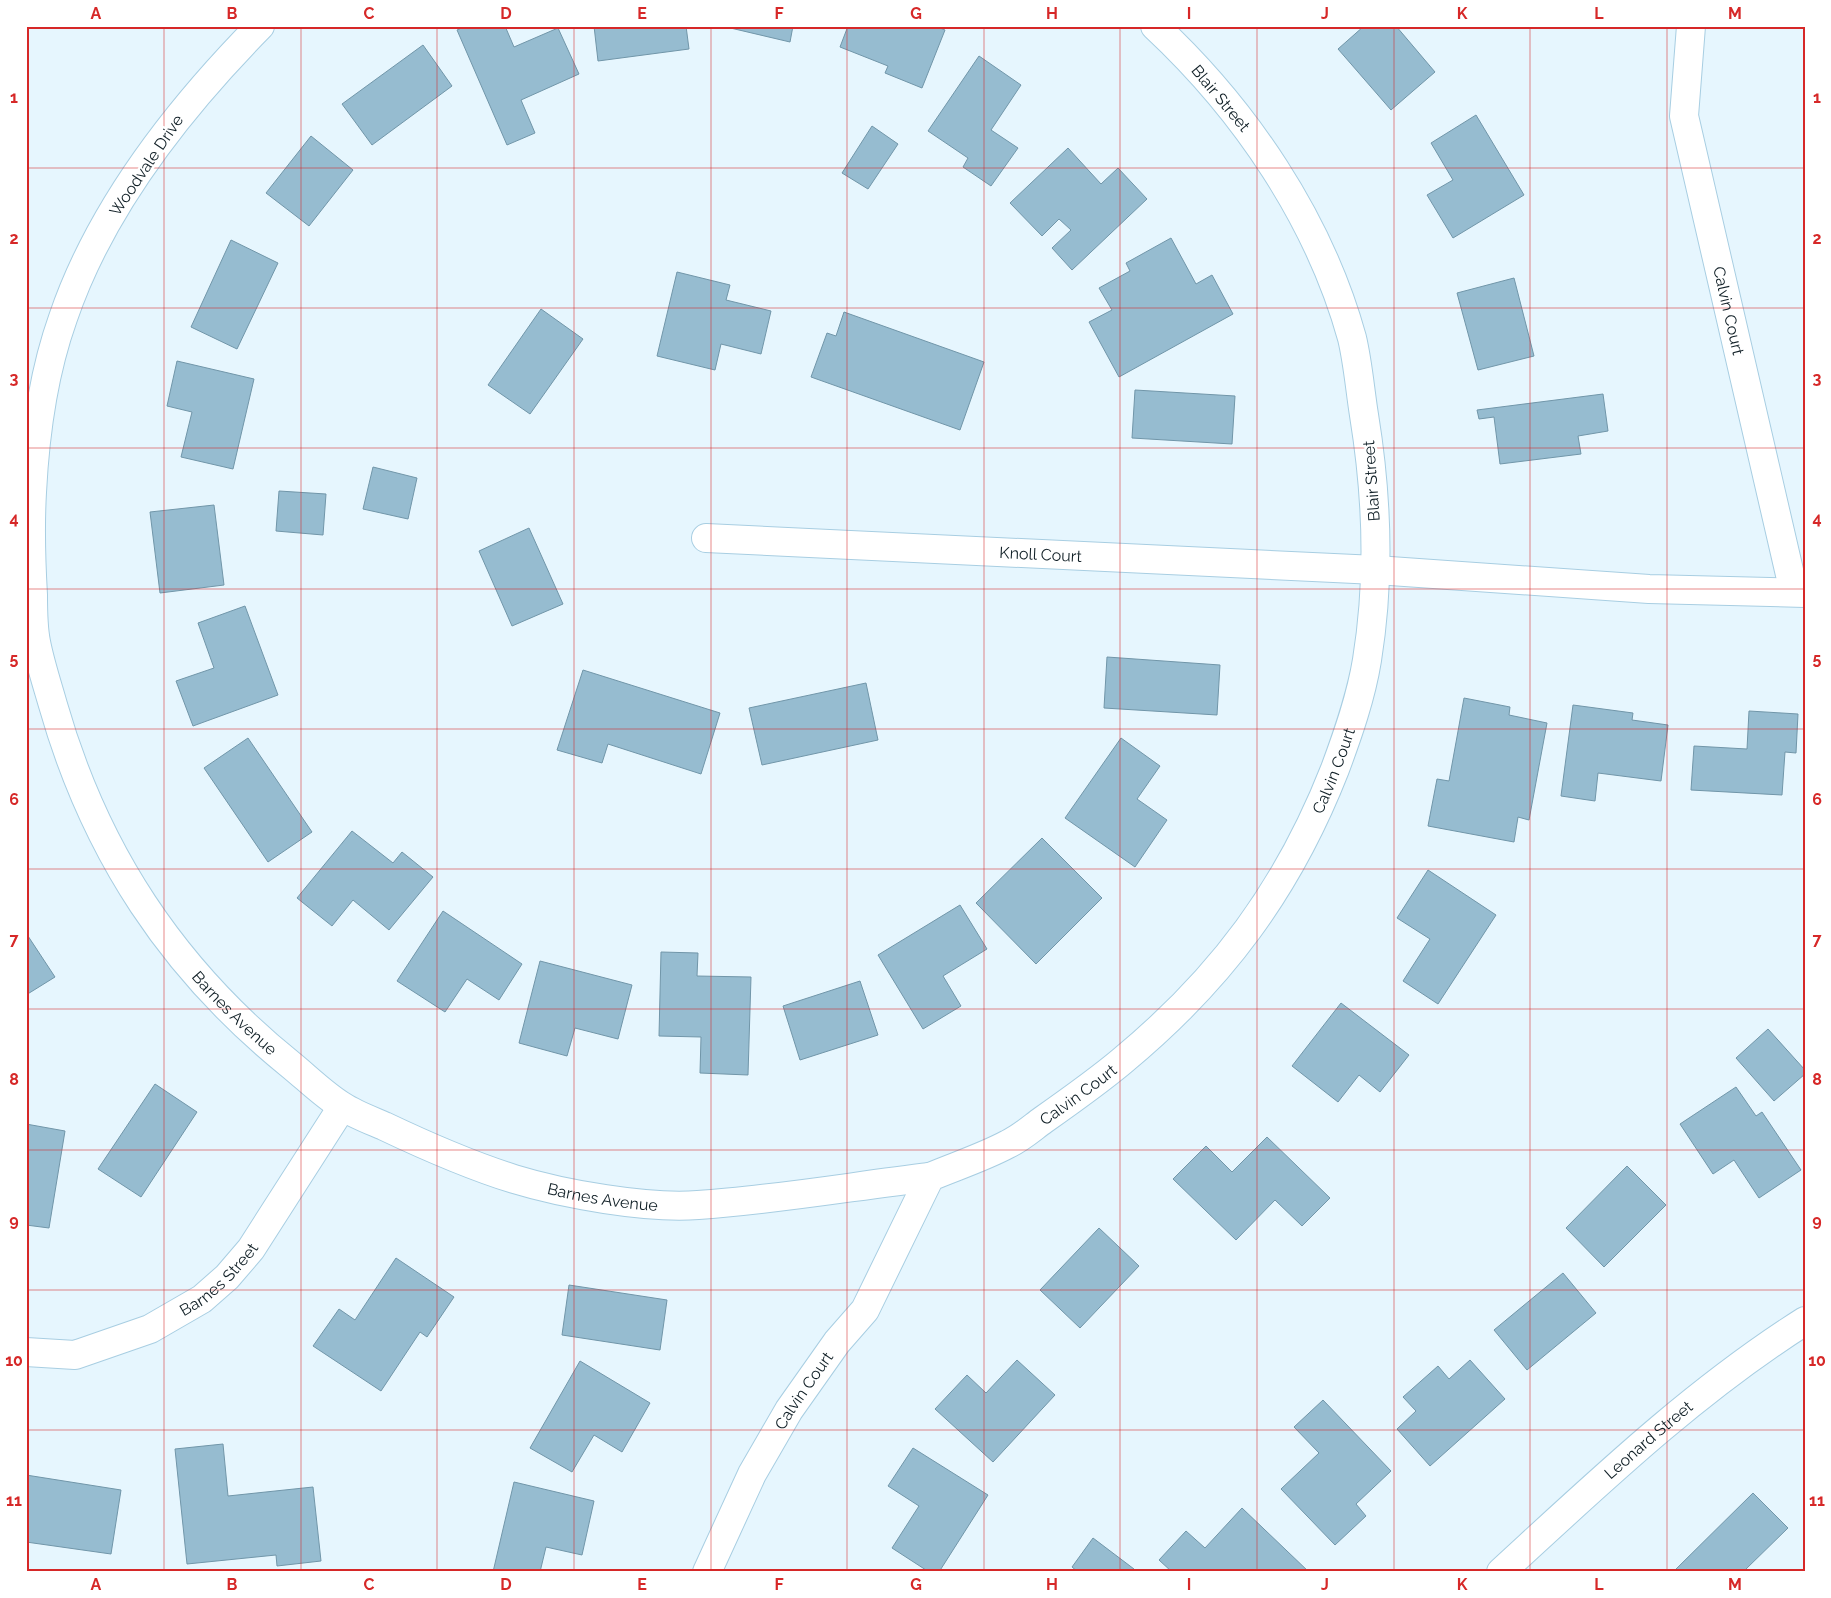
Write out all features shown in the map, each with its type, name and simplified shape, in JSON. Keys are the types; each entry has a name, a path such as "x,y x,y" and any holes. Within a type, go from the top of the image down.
{"street":[{"name":"Woodvale Drive","path":"61,323 97,237 160,141 223,64 260,26"},
{"name":"Blair Street","path":"1155,26 1197,67 1258,142 1287,188 1310,232 1335,290 1352,340 1372,461 1376,570"},
{"name":"Calvin Court","path":"1691,26 1684,116 1800,592"},
{"name":"Barnes Avenue","path":"61,323 47,376 35,438 30,528 35,639 66,748 88,806 111,853 140,903 172,947 212,993 258,1038 342,1106 434,1150 517,1180 572,1193 653,1204 695,1206 930,1177"},
{"name":"Knoll Court","path":"706,538 1376,570"},
{"path":"1376,570 1650,589 1800,592"},
{"name":"Calvin Court","path":"707,1572 752,1474 789,1410 837,1342 865,1310 930,1177 1010,1144 1094,1084 1153,1036 1214,974 1249,931 1295,858 1317,814 1347,738 1367,662 1376,570"},
{"name":"Barnes Street","path":"26,1352 74,1356 150,1329 202,1299 227,1277 251,1249 342,1106"},
{"name":"Leonard Street","path":"1501,1572 1638,1446 1704,1393 1805,1321"}],"building":[{"path":"466,26 505,26 514,47 558,28 579,74 521,100 535,133 507,145 457,30"},
{"path":"594,26 686,26 689,49 598,61"},
{"path":"722,26 793,26 790,42"},
{"path":"848,26 935,26 945,30 922,88 885,73 888,66 840,47"},
{"path":"1364,26 1396,26 1435,72 1391,110 1338,49"},
{"path":"423,45 452,86 372,145 342,104"},
{"path":"979,56 1021,85 991,130 1018,148 991,186 963,167 968,158 928,131"},
{"path":"1476,115 1524,195 1453,238 1427,195 1453,180 1431,143"},
{"path":"872,126 898,144 868,189 842,173"},
{"path":"311,136 353,170 309,226 266,193"},
{"path":"1068,148 1101,184 1118,168 1147,199 1072,270 1052,248 1071,230 1059,219 1042,236 1010,203"},
{"path":"1171,238 1196,284 1212,275 1233,314 1119,377 1089,322 1112,310 1099,288 1130,271 1126,263"},
{"path":"231,240 278,263 237,349 191,327"},
{"path":"677,272 730,285 726,300 771,311 761,354 721,344 715,370 657,356"},
{"path":"1514,278 1534,356 1478,370 1457,293"},
{"path":"541,309 583,339 530,414 488,385"},
{"path":"844,312 984,362 960,430 811,377 827,333 836,336"},
{"path":"177,361 254,379 233,469 181,457 192,412 167,406"},
{"path":"1135,390 1235,396 1232,444 1132,438"},
{"path":"1603,394 1608,431 1578,436 1581,454 1500,464 1494,417 1479,419 1477,410"},
{"path":"373,467 417,478 408,519 363,509"},
{"path":"279,491 326,494 323,535 276,531"},
{"path":"214,505 224,585 160,593 150,512"},
{"path":"529,528 563,604 512,626 479,551"},
{"path":"245,606 278,695 193,726 176,681 214,668 198,623"},
{"path":"1107,657 1220,665 1217,715 1104,708"},
{"path":"583,670 720,713 701,774 608,744 602,763 557,750"},
{"path":"866,683 878,740 762,765 749,708"},
{"path":"1464,698 1510,707 1509,715 1547,723 1529,820 1518,817 1514,842 1428,826 1437,779 1449,781"},
{"path":"1573,705 1633,713 1632,720 1668,725 1661,781 1598,773 1595,801 1561,796"},
{"path":"1749,711 1798,714 1796,753 1785,752 1782,795 1691,790 1694,746 1747,749"},
{"path":"248,738 312,832 268,862 204,768"},
{"path":"1121,738 1160,766 1137,799 1167,820 1135,867 1065,818"},
{"path":"352,831 393,863 402,852 433,877 389,930 353,900 332,926 297,898"},
{"path":"1042,838 1102,898 1036,964 976,903"},
{"path":"1428,870 1496,915 1438,1004 1403,981 1430,939 1397,918"},
{"path":"960,905 987,949 943,976 961,1006 923,1029 878,955"},
{"path":"443,911 522,964 499,1000 467,979 445,1012 397,981"},
{"path":"26,933 55,977 26,995"},
{"path":"661,952 698,953 697,976 751,977 748,1075 700,1073 701,1037 659,1036"},
{"path":"540,961 632,985 618,1039 575,1028 567,1056 519,1043"},
{"path":"860,981 878,1035 800,1060 783,1006"},
{"path":"1341,1003 1409,1055 1380,1092 1359,1075 1338,1102 1292,1066"},
{"path":"1768,1029 1805,1070 1805,1074 1774,1101 1736,1058"},
{"path":"155,1084 197,1112 141,1197 98,1169"},
{"path":"1736,1087 1756,1116 1762,1112 1801,1170 1759,1198 1734,1160 1713,1174 1680,1124"},
{"path":"26,1124 65,1131 49,1228 26,1225"},
{"path":"1267,1137 1330,1198 1302,1226 1275,1200 1236,1240 1173,1179 1206,1146 1232,1172"},
{"path":"1627,1166 1666,1205 1604,1267 1566,1228"},
{"path":"1099,1228 1139,1266 1080,1328 1040,1290"},
{"path":"396,1258 454,1297 427,1337 420,1332 381,1391 313,1346 339,1309 355,1320"},
{"path":"1563,1273 1596,1313 1527,1370 1494,1330"},
{"path":"569,1285 667,1300 660,1350 562,1335"},
{"path":"1017,1360 1055,1395 993,1462 935,1409 967,1375 986,1393"},
{"path":"1470,1360 1505,1399 1430,1466 1397,1429 1416,1411 1403,1397 1438,1366 1449,1379"},
{"path":"580,1361 650,1403 622,1452 594,1435 572,1472 530,1448"},
{"path":"1323,1400 1391,1471 1356,1504 1366,1516 1335,1545 1281,1489 1319,1453 1294,1427"},
{"path":"223,1444 228,1496 313,1487 321,1561 277,1566 276,1555 187,1564 175,1449"},
{"path":"913,1448 988,1495 939,1572 929,1572 892,1548 919,1506 888,1486"},
{"path":"26,1475 121,1490 111,1554 26,1542"},
{"path":"514,1482 594,1501 582,1555 546,1547 540,1572 493,1572"},
{"path":"1753,1493 1788,1528 1745,1570 1747,1572 1673,1572"},
{"path":"1242,1508 1309,1572 1172,1572 1159,1560 1186,1531 1205,1548"},
{"path":"1093,1538 1134,1569 1132,1572 1078,1572 1072,1567"}]}
